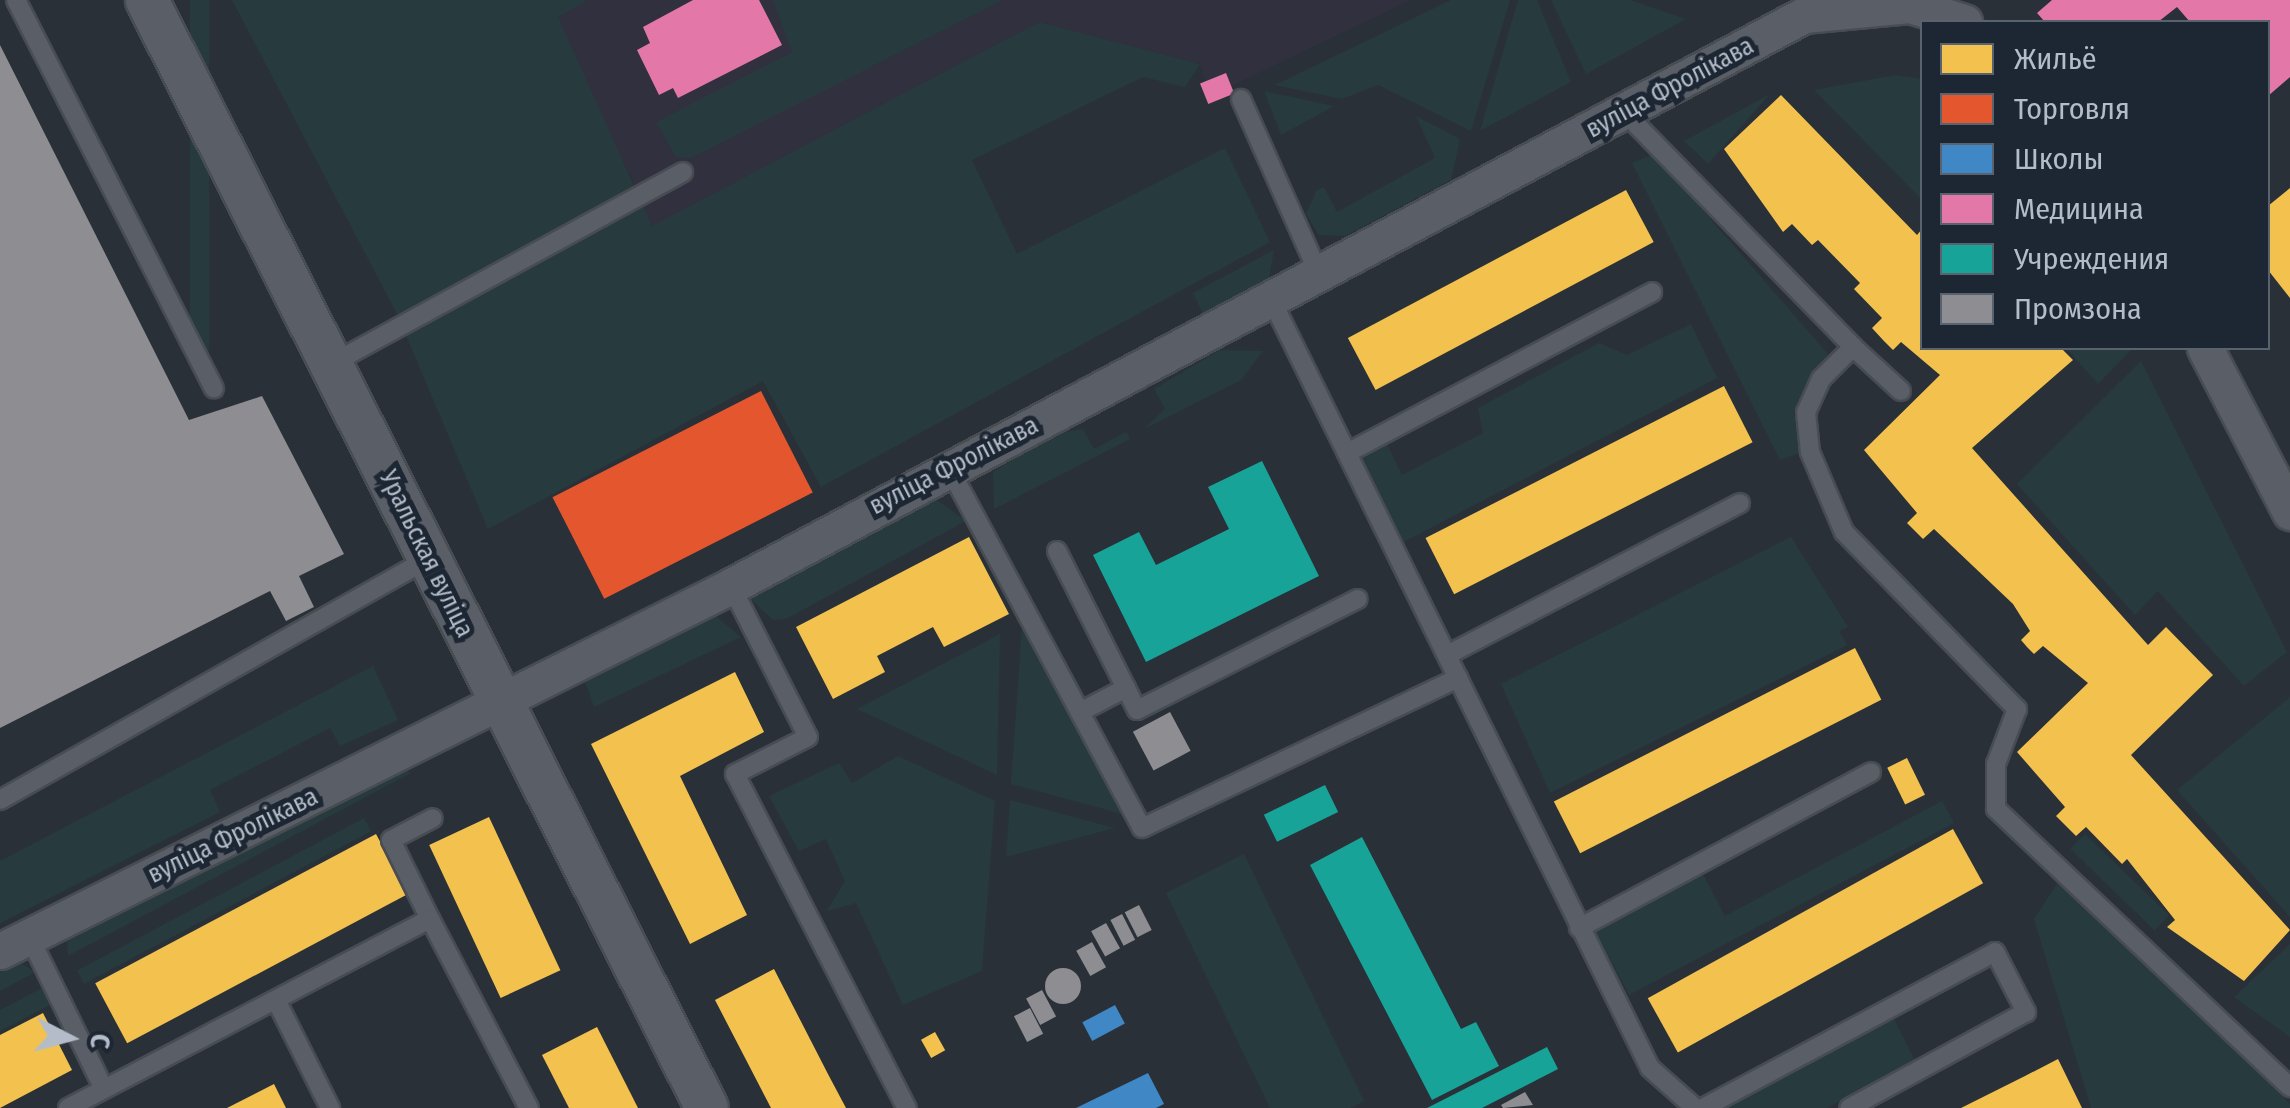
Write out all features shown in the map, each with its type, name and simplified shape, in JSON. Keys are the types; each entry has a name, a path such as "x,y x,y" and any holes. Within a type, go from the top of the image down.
{"street":[{"name":"Уральская вуліца","path":"147,0 706,1108"},
{"name":"вуліца Фролікава","path":"14,943 731,586 1804,15 1910,5 1958,20"},
{"path":"2206,350 2290,512"}],"lane":[{"path":"16,0 214,389"},
{"path":"1241,100 1319,274"},
{"path":"1624,113 1853,348 1901,391"},
{"path":"331,364 684,172"},
{"path":"1347,453 1652,292"},
{"path":"1270,299 1650,1068 1694,1108"},
{"path":"1853,348 1821,379 1806,412 1810,452 1844,532 2017,709 1996,764 1996,809 2290,1087"},
{"path":"950,470 1142,828 1458,678"},
{"path":"1447,656 1740,504"},
{"path":"1058,551 1137,710 1358,599"},
{"path":"0,800 427,559"},
{"path":"731,586 808,736 735,774 906,1108"},
{"path":"1080,712 1126,688"},
{"path":"1579,928 1871,772"},
{"path":"433,818 391,840 529,1108"},
{"path":"68,1108 430,920"},
{"path":"14,943 104,1090"},
{"path":"1703,1108 1995,952 2026,1012 1849,1108"},
{"path":"277,1002 330,1108"}],"shaded area":[{"path":"232,0 1411,0 1231,86 1206,82 1200,64 1039,22 651,227 630,174"}],"green space":[{"path":"190,0 209,0 209,350 190,350"},
{"path":"232,0 588,0 558,17 652,226 1039,22 1200,64 1185,87 1143,77 972,160 1017,254 1225,148 1270,242 821,487 763,381 488,529 396,312"},
{"path":"773,0 1003,0 691,158 676,157 656,122 792,52"},
{"path":"1451,0 1510,0 1471,131 1378,85 1342,99 1275,85"},
{"path":"1518,0 1537,0 1571,82 1480,131"},
{"path":"1551,0 1630,0 1686,19 1586,74"},
{"path":"1895,75 1920,79 1920,198 1814,90"},
{"path":"1264,91 1334,106 1281,135"},
{"path":"1770,94 1708,164 1684,141"},
{"path":"1416,116 1460,139 1451,180 1345,236 1319,235 1306,214 1316,191 1324,187 1337,212 1435,158"},
{"path":"1654,154 1828,354 1794,414 1805,451 1780,460 1632,163"},
{"path":"1274,250 1269,278 1205,318 1193,293"},
{"path":"1691,324 1717,378 1398,545 1356,458 1387,444 1402,475 1483,433 1478,408 1599,343 1627,355"},
{"path":"1220,350 1263,351 1241,380 1144,429 1165,409 1154,389"},
{"path":"2068,350 2131,350 2098,384"},
{"path":"2141,361 2287,652 2244,686 2158,591 2135,615 2017,484"},
{"path":"1083,429 1094,449 1126,432 1130,439 994,509 993,472 1057,433"},
{"path":"937,500 966,521 786,619 773,620 747,596"},
{"path":"1791,537 1848,627 1839,631 1847,645 1550,793 1501,684"},
{"path":"712,613 741,637 594,707 584,679"},
{"path":"1022,627 1126,815 1011,784"},
{"path":"1000,634 997,775 857,709"},
{"path":"373,666 398,720 340,746 330,728 210,790 220,812 0,923 0,861"},
{"path":"2290,697 2290,917 2177,790"},
{"path":"898,756 995,801 982,971 903,1005 856,903 827,911 845,881 826,839 799,851 769,796 839,763 852,783"},
{"path":"401,767 411,773 68,956 67,938 77,930"},
{"path":"1010,800 1115,828 1006,857"},
{"path":"1942,801 1954,823 1629,995 1594,929 1702,872 1725,916"},
{"path":"364,818 371,831 84,984 77,971"},
{"path":"2085,834 2169,915 2155,930 2070,849"},
{"path":"1244,854 1364,1101 1350,1108 1270,1108 1166,893"},
{"path":"2060,879 2290,1108 2091,1108 2034,919"},
{"path":"2290,944 2290,1037 2234,997"},
{"path":"17,961 36,972 0,991 0,970"},
{"path":"42,988 50,1005 0,1031 0,1010"},
{"path":"1893,1017 1915,1061 1827,1108 1721,1108"}],"building: Жильё":[{"path":"1781,95 1917,235 1920,231 1920,350 2063,350 2073,360 1972,448 2148,645 2166,627 2213,675 2131,755 2290,930 2244,981 2167,927 2175,920 2127,859 2122,864 2086,827 2076,836 2056,816 2065,807 2017,752 2088,683 2043,646 2034,654 2021,640 2030,631 2013,604 1934,529 1923,539 1907,523 1917,513 1864,450 1940,375 1901,342 1893,350 1883,340 1872,328 1882,318 1854,289 1860,283 1818,240 1812,245 1792,224 1783,232 1724,149"},
{"path":"2290,188 2290,298 2270,273 2270,204"},
{"path":"1626,190 1654,242 1376,390 1348,338"},
{"path":"1724,386 1753,442 1454,594 1426,538"},
{"path":"969,537 1009,614 944,647 933,627 877,656 885,672 833,699 796,627"},
{"path":"1855,648 1881,700 1580,853 1554,801"},
{"path":"735,672 764,732 680,776 747,915 690,944 591,744"},
{"path":"1907,758 1925,795 1905,804 1887,768"},
{"path":"489,817 560,970 501,998 429,845"},
{"path":"1953,829 1983,883 1678,1052 1648,998"},
{"path":"376,834 408,894 127,1043 95,983"},
{"path":"774,969 846,1108 771,1108 715,1000"},
{"path":"43,1013 72,1070 0,1108 0,1035"},
{"path":"597,1027 638,1108 569,1108 542,1055"},
{"path":"935,1032 945,1050 931,1058 921,1040"},
{"path":"2058,1059 2082,1108 1961,1108 2025,1076"},
{"path":"274,1084 286,1108 227,1108"}],"building: Торговля":[{"path":"761,391 813,493 604,599 553,497"}],"building: Школы":[{"path":"1115,1005 1125,1024 1092,1041 1082,1022"},
{"path":"1148,1073 1164,1104 1156,1108 1076,1108"}],"building: Медицина":[{"path":"693,0 759,0 782,45 678,98 673,88 659,95 637,50 650,43 643,27"},
{"path":"2052,0 2290,0 2290,77 2270,94 2270,20 2188,20 2177,7 2161,20 2043,20 2037,13"},
{"path":"1226,73 1234,93 1208,104 1200,83"}],"building: Учреждения":[{"path":"1262,461 1319,576 1146,662 1093,555 1139,532 1156,565 1229,529 1208,487"},
{"path":"1325,785 1338,812 1277,842 1264,815"},
{"path":"1362,837 1461,1029 1476,1022 1499,1066 1432,1100 1310,865"},
{"path":"1547,1047 1558,1069 1482,1108 1427,1108"}],"building: Промзона":[{"path":"0,45 189,420 262,396 344,554 299,576 314,607 286,621 270,591 0,728"},
{"path":"1170,712 1191,751 1154,771 1133,732"},
{"path":"1139,905 1152,930 1137,937 1125,912"},
{"path":"1122,914 1135,940 1124,946 1110,920"},
{"path":"1106,923 1120,948 1105,957 1091,931"},
{"path":"1092,942 1106,967 1090,976 1076,951"},
{"path":"1063,968 1076,973 1081,986 1076,999 1063,1004 1050,999 1045,986 1050,973"},
{"path":"1042,990 1056,1016 1040,1025 1026,998"},
{"path":"1030,1008 1043,1034 1027,1042 1014,1016"},
{"path":"1525,1092 1533,1105 1501,1105"}]}
